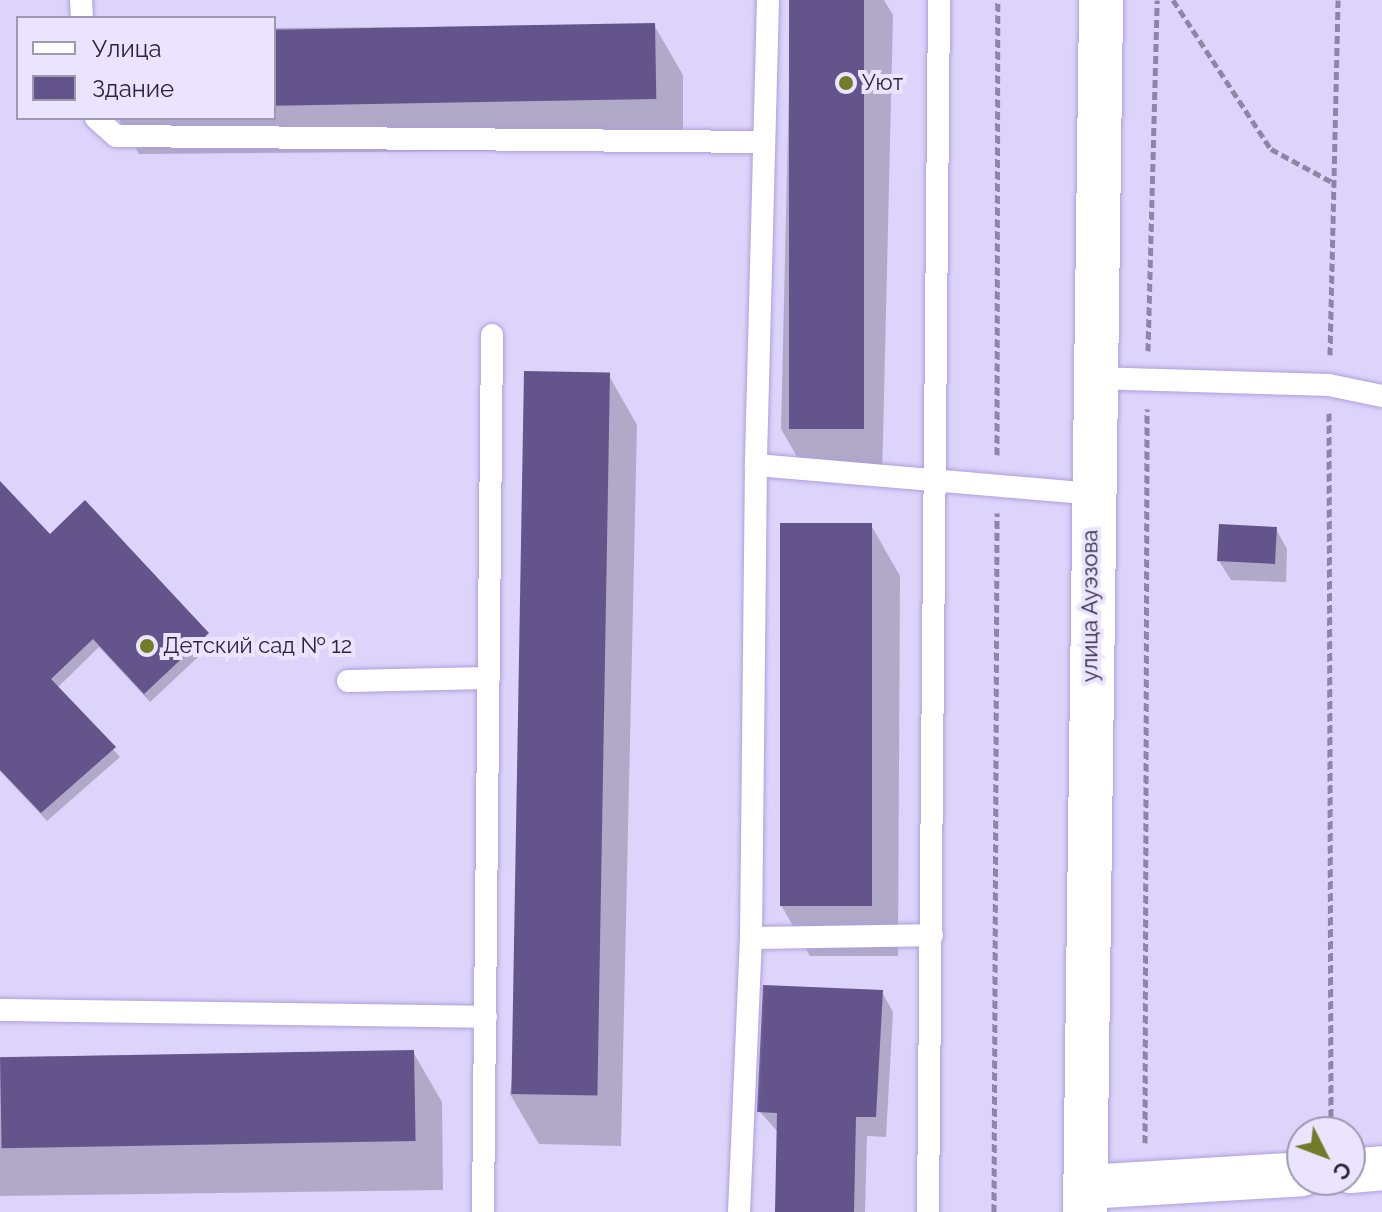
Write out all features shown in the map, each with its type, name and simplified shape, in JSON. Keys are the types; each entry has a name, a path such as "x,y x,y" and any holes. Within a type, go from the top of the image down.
{"street":[{"name":"улица Ауэзова","path":"1086,1199 1091,494 1101,0"},
{"path":"1086,1199 1145,1183 1286,1175"}],"lane":[{"path":"739,1212 751,938 761,142 768,0"},
{"path":"928,1212 939,477 939,0"},
{"path":"98,120 116,136 761,142"},
{"path":"483,1212 492,335"},
{"path":"1093,378 1329,385 1382,396"},
{"path":"756,465 939,477 1091,494"},
{"path":"348,681 489,678"},
{"path":"751,938 932,935"},
{"path":"0,1010 486,1017"}],"path":[{"path":"994,1212 998,0"},
{"path":"1145,1183 1147,379 1157,0"},
{"path":"1173,0 1271,149 1334,183"},
{"path":"1331,1116 1329,385 1338,0"}],"building":[{"path":"789,0 864,0 864,429 789,429"},
{"path":"655,23 656,99 276,106 276,30"},
{"path":"524,371 610,373 597,1095 511,1094"},
{"name":"Детский сад № 12","path":"0,481 50,534 85,500 209,633 144,694 93,639 51,679 116,747 41,813 0,770"},
{"path":"780,523 872,523 872,906 780,906"},
{"path":"1219,524 1277,527 1275,564 1217,561"},
{"path":"763,985 883,990 876,1117 856,1117 854,1212 775,1212 777,1113 757,1112"},
{"path":"414,1050 416,1141 2,1148 0,1057"}],"place":[{"name":"Уют","path":"846,83"},
{"name":"Детский сад № 12","path":"147,646"}]}
